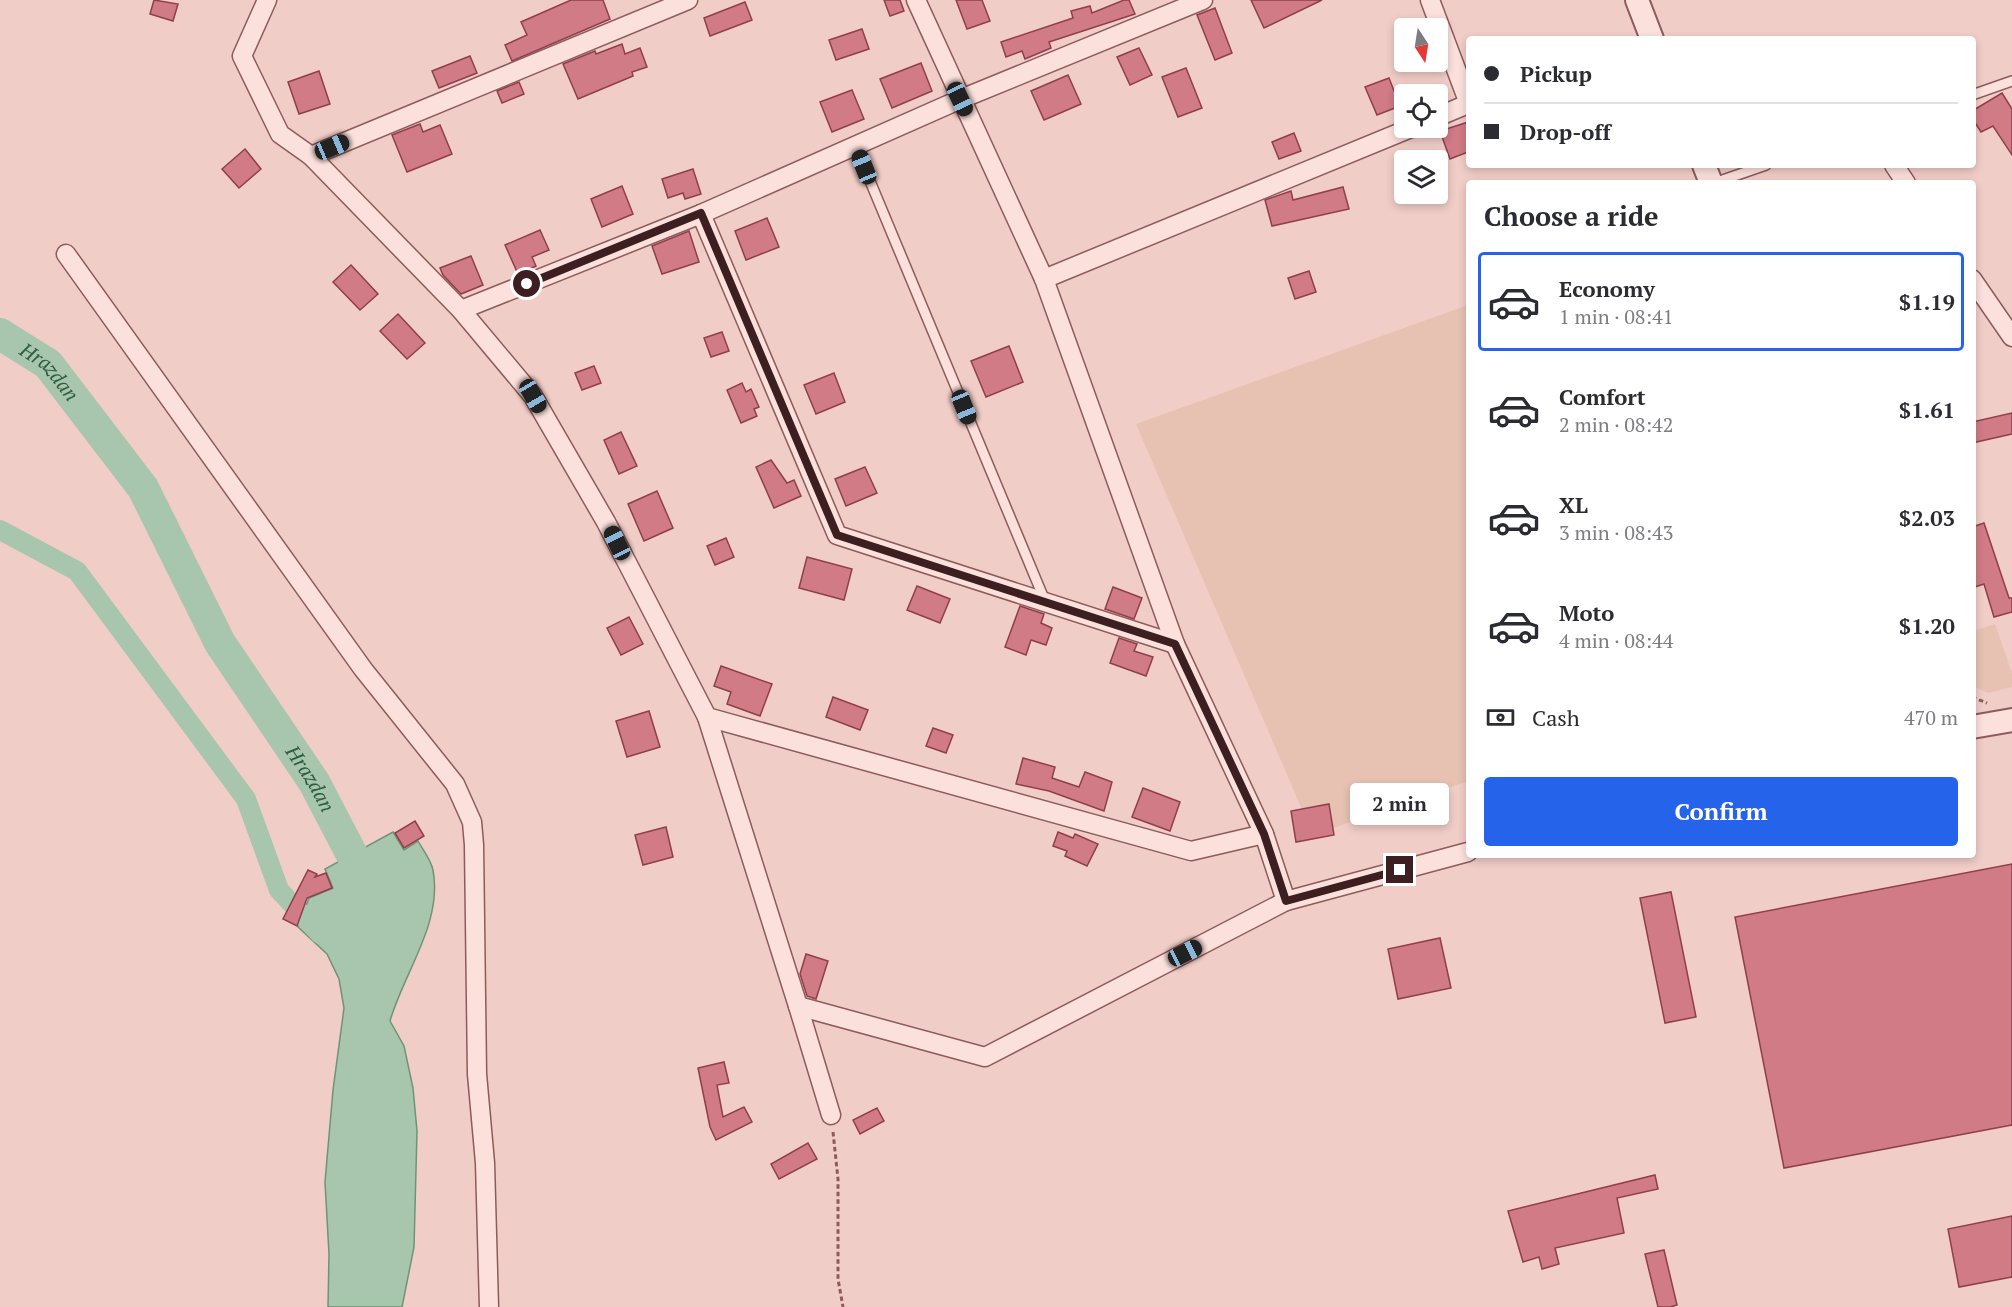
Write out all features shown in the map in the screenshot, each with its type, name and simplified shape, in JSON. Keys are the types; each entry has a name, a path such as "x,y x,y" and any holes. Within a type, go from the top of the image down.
{"street":[{"path":"267,0 242,56 280,134 311,156 461,310 533,396 606,522 707,717 831,1115"},
{"path":"311,156 688,0"},
{"path":"916,0 1044,279 1175,644 1264,834 1286,901"},
{"path":"461,310 701,213 960,99 1203,0"},
{"path":"1430,0 1466,97"},
{"path":"1637,0 1651,36"},
{"path":"1448,112 1466,103"},
{"path":"1044,279 1394,135"},
{"path":"701,213 837,535 1175,644"},
{"path":"66,254 363,669 455,784 466,805 472,822 476,893 477,1074 485,1163 489,1307"},
{"path":"1976,285 2012,337"},
{"path":"707,717 1191,851 1264,834"},
{"path":"1976,726 2012,720"},
{"path":"798,1006 985,1057 1286,901 1466,853"}],"lane":[{"path":"1976,94 2012,81"},
{"path":"855,146 1046,603"},
{"path":"1722,180 1757,168"}],"path":[{"path":"831,1115 838,1179 838,1279 843,1307"}],"shaded area":[{"path":"1466,306 1466,782 1313,835 1136,424"},
{"path":"1995,624 2012,673 2012,687 1988,693 1976,687 1976,630"},
{"path":"393,832 404,850 418,841 432,866 435,890 421,947 390,1021 404,1046 413,1088 417,1131 414,1247 402,1307 328,1307 329,1254 325,1182 333,1090 344,1008 339,979 327,954 298,927 309,898 333,888 325,869"}],"building":[{"path":"154,0 178,4 173,21 150,14"},
{"path":"571,0 603,0 610,19 512,61 505,45 527,35 521,22"},
{"path":"884,0 900,0 904,11 890,16"},
{"path":"956,0 982,0 990,21 967,29"},
{"path":"1129,0 1135,14 1049,42 1051,48 1025,59 1022,51 1006,57 1001,42 1073,18 1071,11 1090,6 1092,13"},
{"path":"1251,0 1322,0 1264,28"},
{"path":"745,2 752,20 710,36 704,18"},
{"path":"1215,8 1232,53 1215,60 1197,15"},
{"path":"862,29 869,49 836,60 829,40"},
{"path":"622,44 625,54 640,48 647,67 632,72 633,76 578,99 563,64 595,51 596,54"},
{"path":"1139,48 1152,75 1130,85 1117,57"},
{"path":"470,56 477,73 439,88 432,71"},
{"path":"921,63 932,91 892,108 880,79"},
{"path":"1186,68 1202,108 1178,117 1162,77"},
{"path":"319,71 330,104 299,114 288,82"},
{"path":"1068,75 1081,104 1044,120 1031,91"},
{"path":"1389,78 1394,91 1394,108 1377,115 1365,87"},
{"path":"519,82 524,94 502,103 497,91"},
{"path":"852,90 864,119 832,132 820,102"},
{"path":"2002,93 2012,109 2012,155 1993,126 1981,132 1976,124 1976,109"},
{"path":"1466,123 1466,153 1450,159 1442,138 1448,138 1448,128"},
{"path":"420,124 423,132 440,125 452,154 407,172 392,135"},
{"path":"1294,133 1301,151 1279,159 1272,142"},
{"path":"245,149 261,169 239,188 222,169"},
{"path":"693,169 701,194 685,199 683,193 668,198 662,179"},
{"path":"622,186 633,214 602,227 591,199"},
{"path":"1343,187 1349,209 1272,226 1265,200 1291,191 1293,200"},
{"path":"767,218 779,247 746,260 735,231"},
{"path":"540,230 549,250 532,257 536,266 518,274 505,245"},
{"path":"689,231 699,262 662,274 652,246"},
{"path":"471,256 483,285 461,294 443,275 440,268"},
{"path":"351,265 378,294 360,310 333,282"},
{"path":"1309,271 1316,292 1295,299 1288,278"},
{"path":"398,314 425,343 407,359 380,331"},
{"path":"722,332 729,351 711,357 704,338"},
{"path":"1009,346 1023,382 986,397 971,361"},
{"path":"594,366 601,383 582,390 575,373"},
{"path":"834,373 845,402 816,414 804,385"},
{"path":"742,383 746,392 751,389 759,407 754,409 757,416 741,423 727,390"},
{"path":"2012,413 2012,434 1976,442 1976,421"},
{"path":"621,432 637,466 619,474 604,440"},
{"path":"771,460 787,483 794,480 801,496 774,508 756,467"},
{"path":"865,467 877,493 846,506 835,479"},
{"path":"657,491 673,528 644,541 628,504"},
{"path":"1984,523 2009,598 2012,598 2012,612 1994,617 1984,584 1976,587 1976,526"},
{"path":"726,538 734,557 715,565 707,546"},
{"path":"807,557 852,569 844,600 799,588"},
{"path":"917,586 950,599 940,623 907,610"},
{"path":"1113,587 1142,598 1134,619 1105,609"},
{"path":"1020,606 1044,614 1041,623 1052,628 1046,645 1031,640 1026,655 1005,647"},
{"path":"629,617 643,644 621,655 607,628"},
{"path":"1119,638 1137,644 1134,651 1153,657 1146,676 1110,663"},
{"path":"721,666 772,684 760,716 727,704 731,692 714,686"},
{"path":"833,697 868,710 860,730 826,717"},
{"path":"649,711 660,747 627,757 616,721"},
{"path":"933,728 953,735 946,753 926,746"},
{"path":"1023,758 1055,767 1052,778 1079,787 1085,772 1112,782 1104,811 1049,791 1016,784"},
{"path":"1143,788 1180,802 1170,831 1132,817"},
{"path":"1329,804 1334,835 1296,842 1291,811"},
{"path":"415,821 424,836 404,848 395,833"},
{"path":"666,827 673,857 643,865 635,835"},
{"path":"1058,832 1073,838 1075,834 1098,844 1087,866 1065,856 1067,851 1053,846"},
{"path":"2012,864 2012,1125 1784,1168 1735,917"},
{"path":"308,870 317,874 315,877 326,873 332,888 307,898 297,926 283,919"},
{"path":"1671,892 1696,1017 1665,1023 1640,898"},
{"path":"1440,938 1451,988 1398,999 1388,949"},
{"path":"806,954 828,961 816,999 807,996 800,974"},
{"path":"724,1062 729,1083 717,1085 723,1117 744,1107 752,1122 716,1140 710,1127 698,1068"},
{"path":"877,1108 884,1121 860,1134 853,1120"},
{"path":"808,1143 817,1159 779,1179 771,1164"},
{"path":"1655,1175 1658,1189 1617,1198 1624,1233 1555,1248 1559,1264 1542,1269 1539,1257 1523,1262 1508,1211"},
{"path":"2012,1216 2012,1277 1959,1287 1948,1229"},
{"path":"1664,1250 1677,1305 1658,1307 1645,1254"}],"waterway":[{"name":"Hrazdan","path":"0,334 48,364 143,488 220,643 314,782 373,895"},
{"path":"0,530 77,571 246,799 279,890 320,934"}],"route":[{"path":"527,284 701,213 837,535 1175,644 1264,834 1286,901 1400,870"}]}
